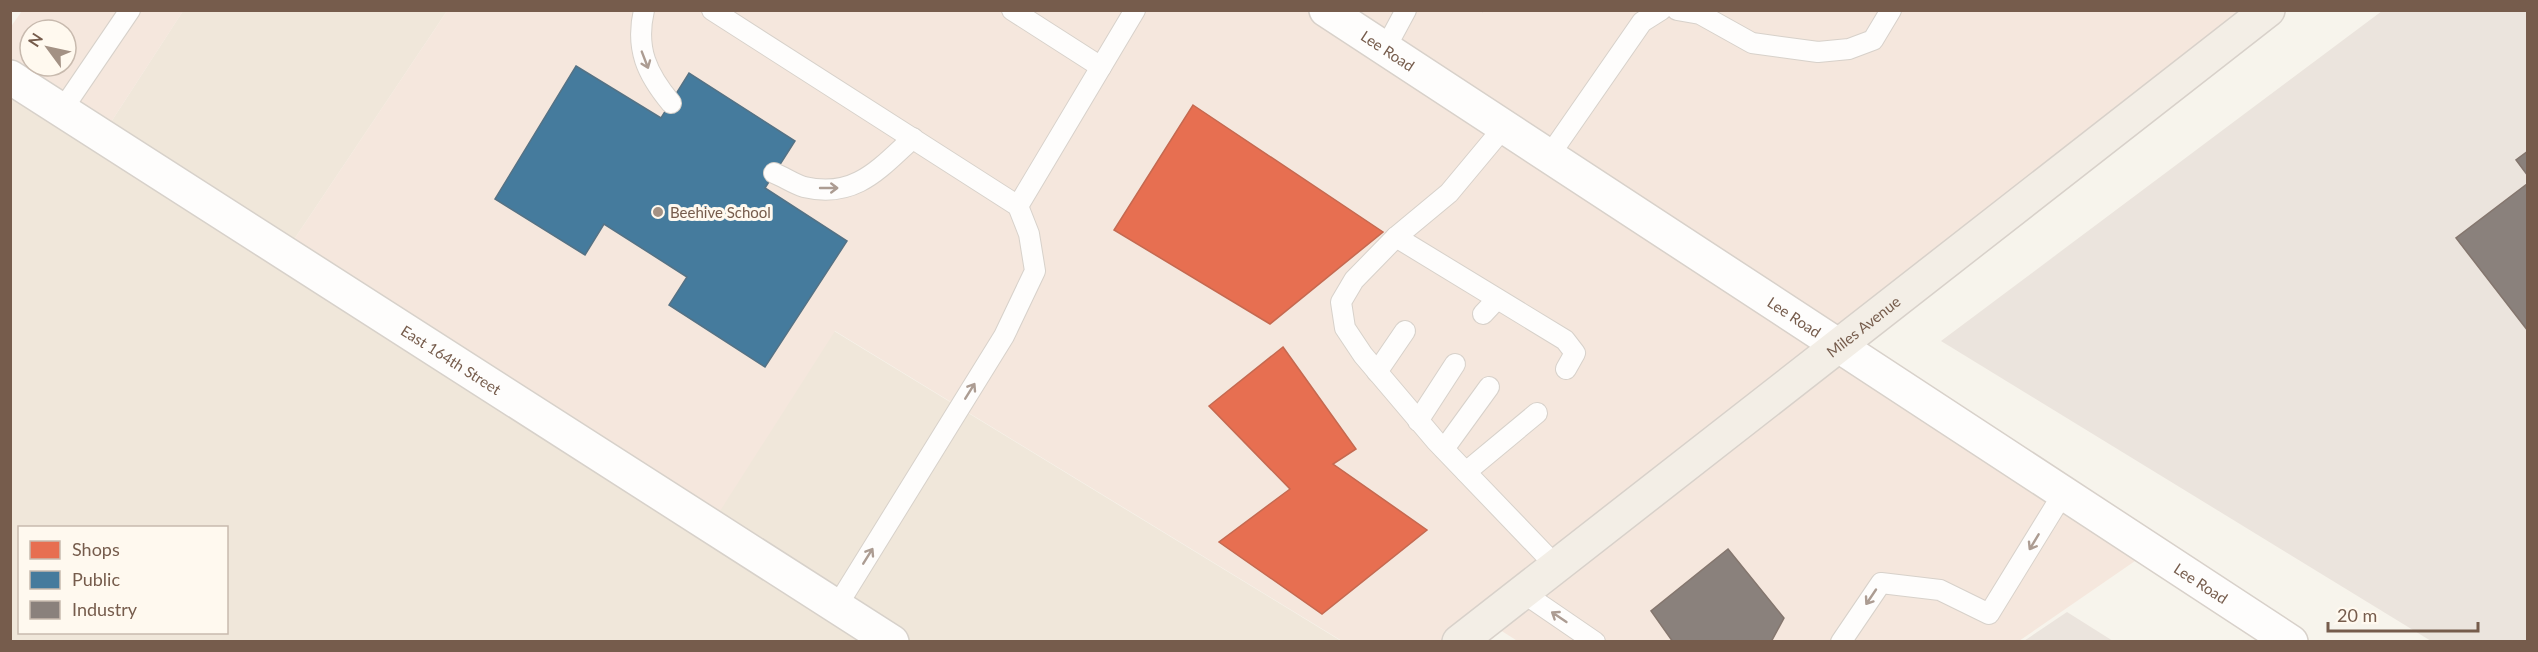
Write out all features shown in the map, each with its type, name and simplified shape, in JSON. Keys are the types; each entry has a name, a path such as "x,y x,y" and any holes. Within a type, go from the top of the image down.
{"main road":[{"name":"Lee Road","path":"1326,10 2291,642"},
{"name":"Miles Avenue","path":"1459,642 2268,10"},
{"name":"East 164th Street","path":"10,77 892,642"}],"lane":[{"path":"62,110 130,10"},
{"path":"644,10 640,47 653,82 671,103"},
{"path":"712,10 1018,206 1029,234 1035,271 1004,336 837,606"},
{"path":"1012,10 1101,67"},
{"path":"1018,206 1135,10"},
{"path":"1385,49 1406,10"},
{"path":"1549,156 1642,22 1661,10"},
{"path":"1677,10 1700,14 1752,43 1818,52 1849,50 1874,40 1891,10"},
{"path":"1503,127 1449,193 1396,237 1354,280 1341,302 1345,328 1377,372 1444,449 1556,566"},
{"path":"774,172 803,187 835,189 869,178 913,138"},
{"path":"1396,237 1439,273 1497,299 1530,330 1565,340 1575,352 1566,369"},
{"path":"1483,314 1497,299"},
{"path":"1377,372 1405,331"},
{"path":"1419,421 1455,364"},
{"path":"1444,449 1489,387"},
{"path":"1466,472 1537,413"},
{"path":"1840,642 1881,583 1940,590 1989,614 2064,492"},
{"path":"1522,592 1595,642"}],"shaded area":[{"path":"22,11 183,11 102,136 11,77 10,28"},
{"path":"183,11 447,11 285,253 834,331 1341,641 11,641 10,77 102,136"},
{"path":"447,11 2268,11 1840,345 2151,550 2019,641 1519,642 1486,621 1459,641 1342,641 835,331 711,525 285,253"},
{"path":"2382,11 2527,11 2527,641 2431,641 1941,341"},
{"path":"2067,612 2113,641 2024,641"}],"building: Shops":[{"path":"1193,105 1383,232 1270,324 1114,230"},
{"path":"1283,347 1356,449 1333,464 1427,530 1322,614 1219,542 1290,489 1209,406"}],"building: Public":[{"name":"Beehive School","path":"576,66 661,118 689,73 795,141 765,188 847,241 765,367 669,305 687,277 604,224 585,255 495,199"}],"building: Industry":[{"path":"2528,151 2528,176 2516,160"},
{"path":"2528,185 2528,331 2456,238"},
{"path":"1728,549 1784,618 1771,642 1673,642 1651,611"}],"place":[{"name":"Beehive School","path":"658,212"}]}
